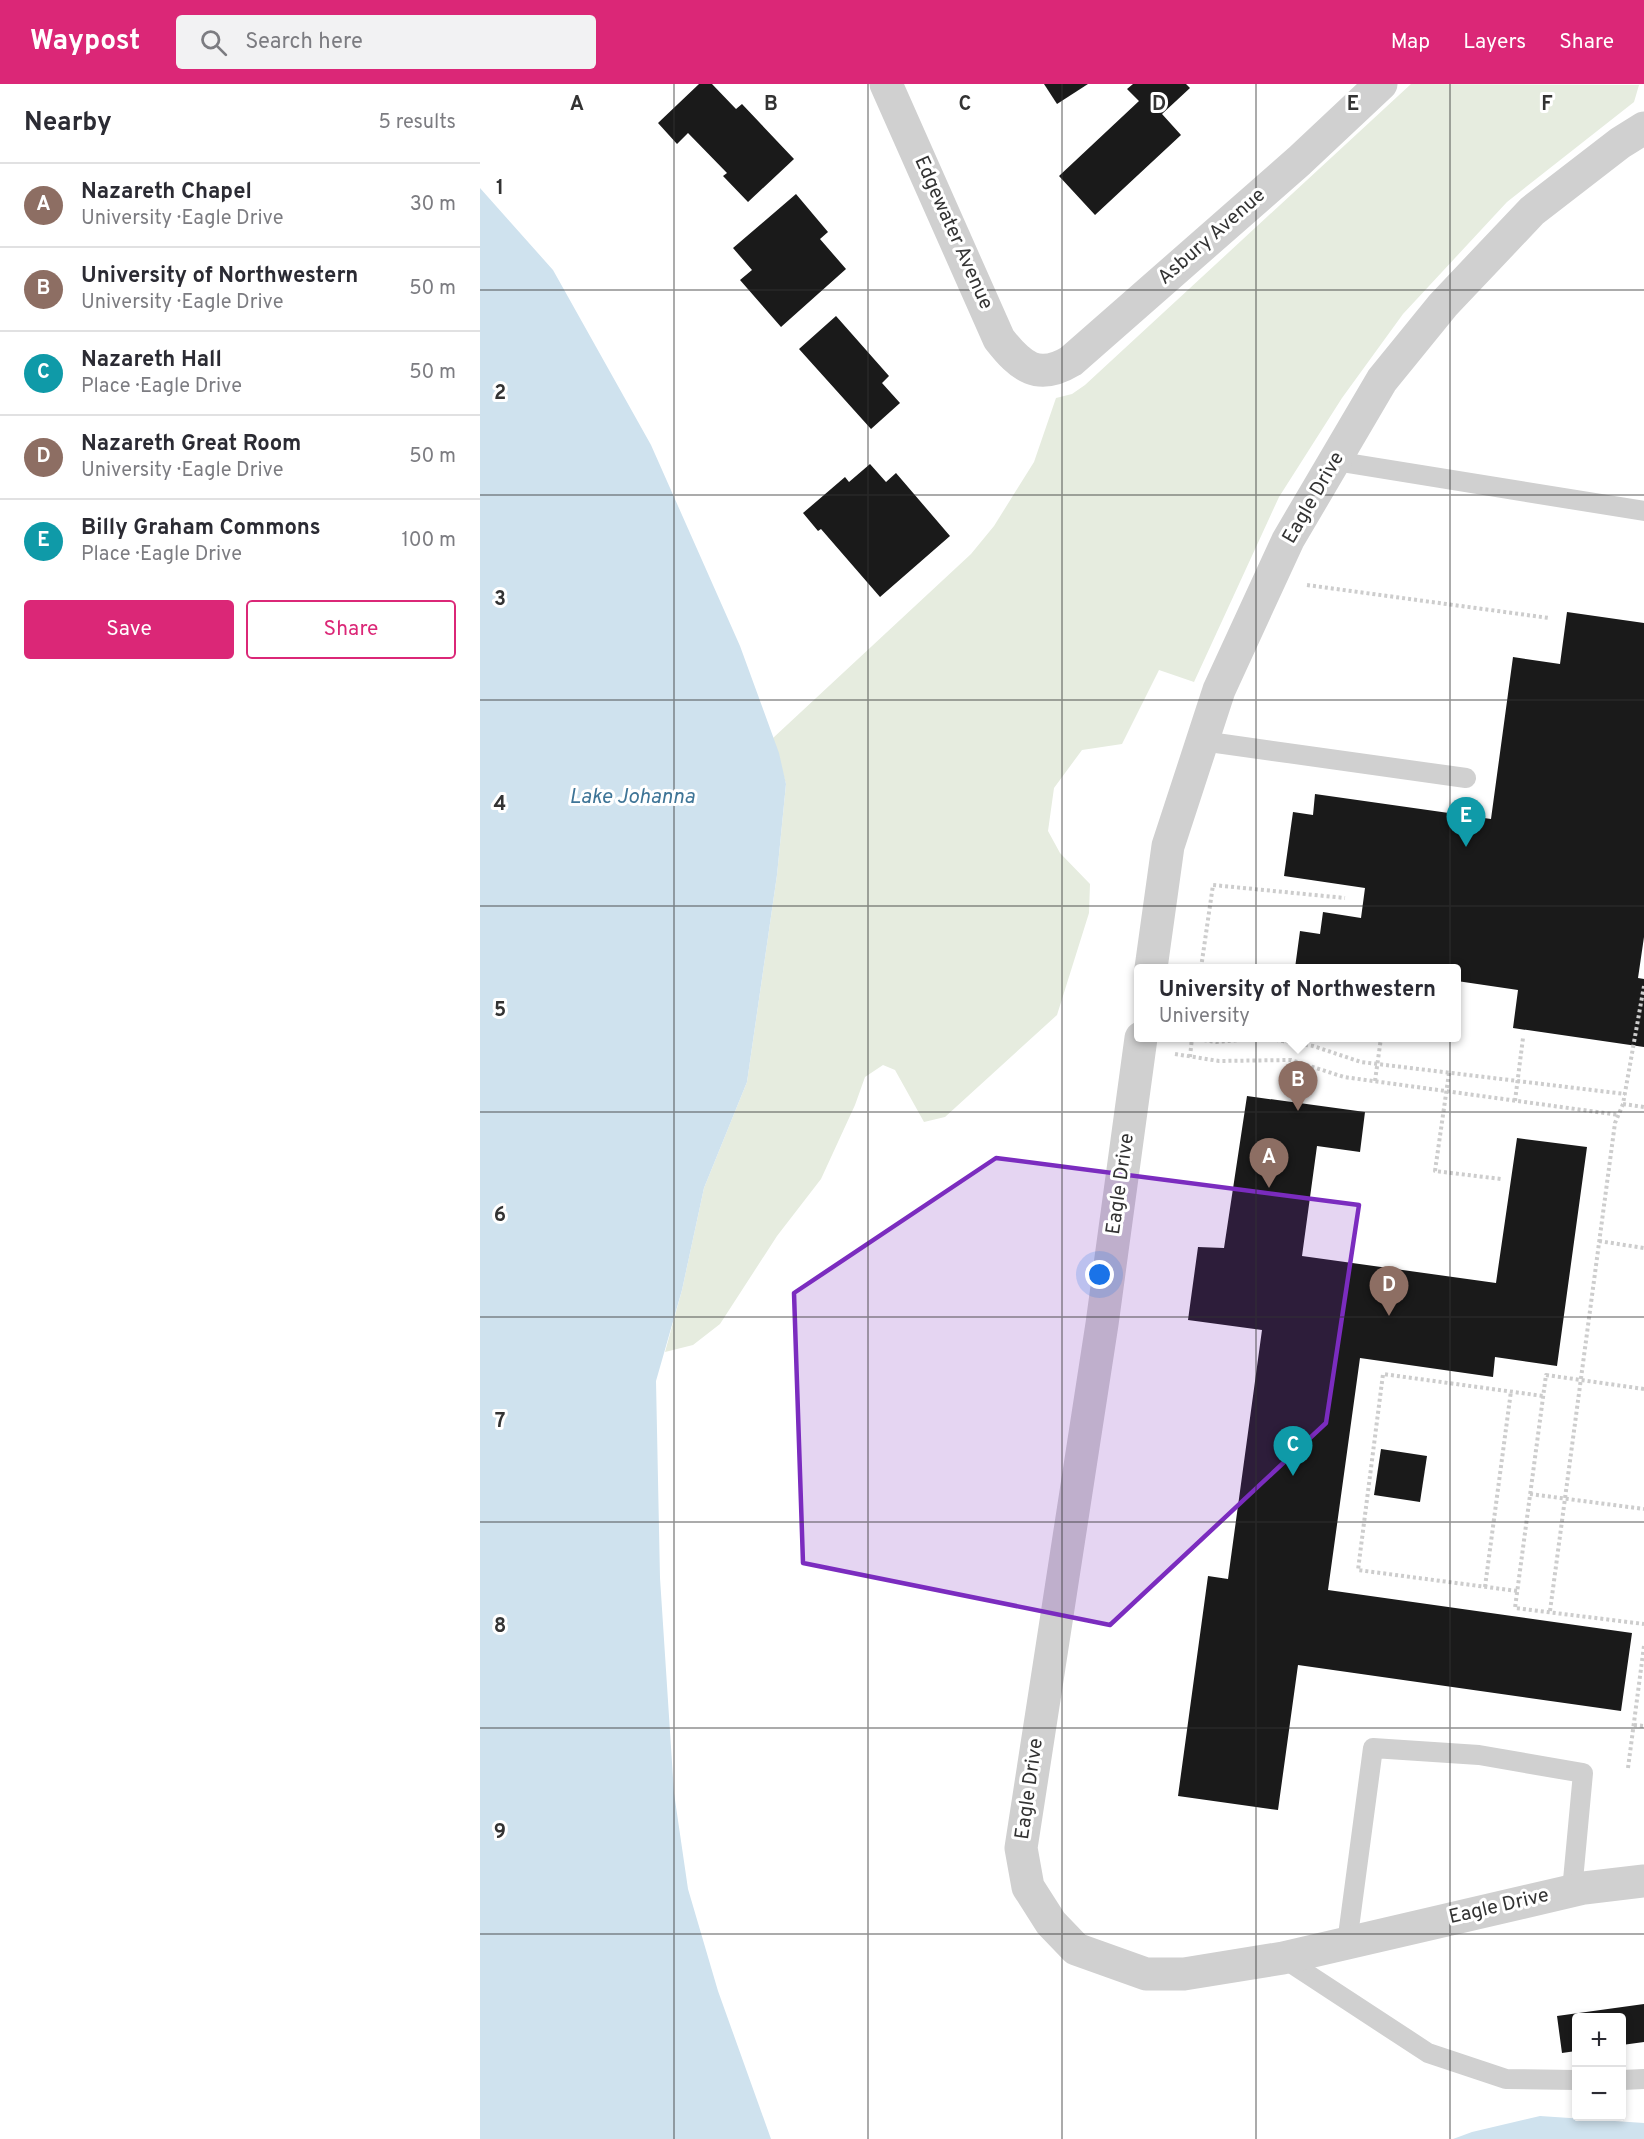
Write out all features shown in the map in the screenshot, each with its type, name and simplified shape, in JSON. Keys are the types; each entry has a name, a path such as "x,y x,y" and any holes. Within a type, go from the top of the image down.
{"street":[{"name":"Edgewater Avenue","path":"886,84 999,339 1016,358 1034,370"},
{"name":"Asbury Avenue","path":"1034,370 1047,372 1071,362 1299,161 1381,84"},
{"name":"Eagle Drive","path":"1151,964 1168,846 1219,690 1288,540 1382,381 1443,304 1532,211 1620,143 1644,128"},
{"name":"Eagle Drive","path":"1140,1042 1102,1324 1021,1848 1028,1887 1051,1923 1076,1949 1146,1974 1184,1974 1283,1958 1572,1891 1644,1881"}],"lane":[{"path":"1335,461 1644,511"},
{"path":"1202,741 1466,778"},
{"path":"1347,1943 1373,1748 1479,1755 1583,1773 1572,1891"},
{"path":"1283,1958 1428,2052 1506,2079 1572,2080"},
{"path":"1626,2080 1644,2079"}],"path":[{"path":"1270,579 1549,618"},
{"path":"1202,964 1213,885 1345,898"},
{"path":"1550,1611 1615,1123 1623,1104 1644,986"},
{"path":"1515,1101 1523,1038"},
{"path":"1140,1042 1190,1057 1219,1061 1291,1060 1344,1077 1619,1115"},
{"path":"1190,1057 1192,1042"},
{"path":"1288,1042 1313,1046 1361,1062 1625,1094"},
{"path":"1375,1081 1380,1042"},
{"path":"1449,1073 1435,1171 1501,1179"},
{"path":"1623,1104 1644,1107"},
{"path":"1599,1241 1644,1248"},
{"path":"1517,1591 1358,1570 1383,1374 1543,1396"},
{"path":"1644,1389 1546,1375 1515,1608 1644,1624"},
{"path":"1485,1587 1511,1391"},
{"path":"1530,1494 1644,1509"},
{"path":"1628,1768 1644,1646"},
{"path":"1634,1725 1644,1726"}],"highlighted area":[{"path":"996,1158 1359,1205 1326,1423 1110,1625 803,1563 794,1293"}],"shaded area":[{"path":"1411,84 1639,85 1634,102 1507,202 1403,314 1342,398 1279,497 1194,682 1159,670 1122,744 1082,750 1054,788 1048,831 1060,853 1090,884 1089,913 1057,1015 945,1117 924,1122 895,1070 883,1065 865,1077 855,1105 821,1179 777,1236 720,1324 693,1345 665,1352 682,1290 704,1188 747,1082 777,875 786,784 773,738 971,554 994,526 1034,462 1056,398 1072,394 1085,385"}],"water":[{"name":"Lake Johanna","path":"480,188 553,270 651,445 740,646 779,753 786,784 777,875 747,1082 704,1188 682,1290 656,1381 660,1578 674,1793 688,1889 718,1991 771,2139 480,2139"},
{"path":"1540,2116 1572,2118 1572,2121 1644,2123 1644,2139 1453,2139 1472,2132"}],"building":[{"path":"699,84 712,84 736,109 742,104 794,159 748,202 723,176 727,173 688,133 677,144 658,123"},
{"path":"1044,84 1088,84 1057,104"},
{"path":"1133,84 1186,84 1190,88 1162,114 1181,135 1095,215 1059,176 1139,101 1127,89"},
{"path":"796,194 828,232 820,239 846,269 781,327 740,280 752,270 733,248"},
{"path":"836,316 889,376 882,383 900,403 871,429 799,349"},
{"path":"870,464 886,482 896,473 950,536 880,597 821,529 818,531 803,513 845,477 849,482"},
{"path":"1567,612 1644,623 1644,937 1638,978 1644,979 1644,1047 1513,1028 1518,990 1461,982 1461,964 1296,964 1300,931 1320,934 1323,912 1361,918 1365,888 1284,876 1293,812 1313,815 1315,794 1491,819 1513,657 1560,664"},
{"path":"1247,1096 1365,1112 1360,1152 1317,1146 1302,1256 1496,1283 1517,1138 1587,1147 1557,1366 1495,1357 1493,1377 1360,1358 1328,1590 1632,1633 1621,1711 1298,1665 1278,1810 1178,1796 1208,1576 1228,1579 1262,1330 1188,1320 1198,1247 1224,1248"},
{"path":"1381,1449 1427,1456 1420,1502 1374,1495"},
{"path":"1644,2004 1644,2042 1626,2044 1626,2013 1579,2013"},
{"path":"1572,2014 1572,2052 1562,2053 1557,2016"}],"place":[{"name":"Billy Graham Commons","path":"1466,847"},
{"name":"University of Northwestern","path":"1298,1111"},
{"name":"Nazareth Chapel","path":"1269,1188"},
{"name":"Nazareth Great Room","path":"1389,1316"},
{"name":"Nazareth Hall","path":"1293,1476"}]}
